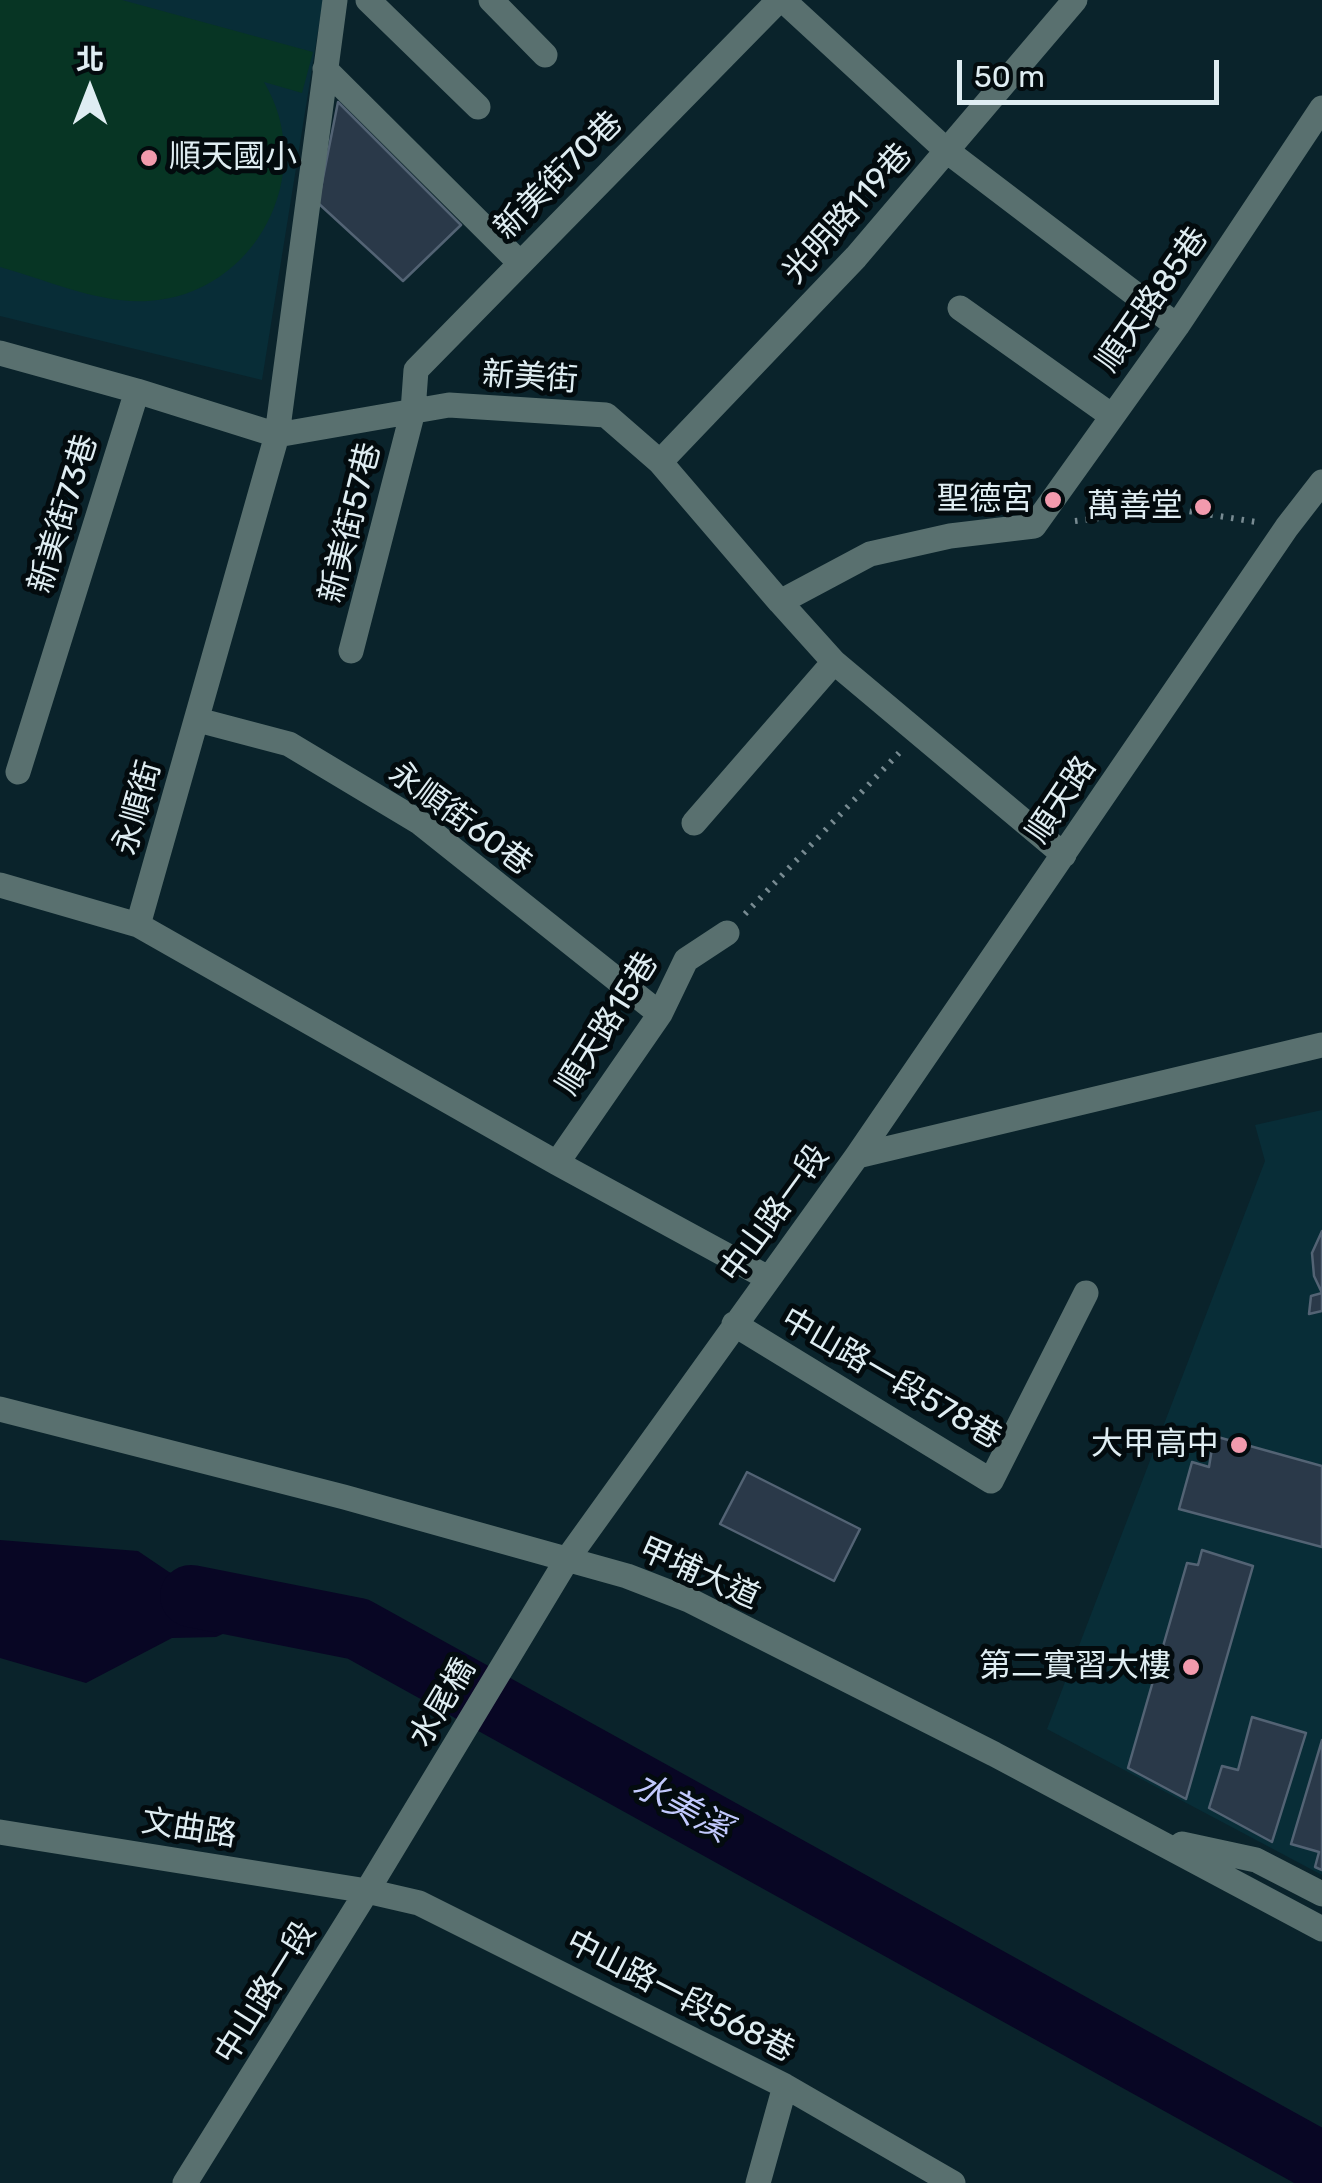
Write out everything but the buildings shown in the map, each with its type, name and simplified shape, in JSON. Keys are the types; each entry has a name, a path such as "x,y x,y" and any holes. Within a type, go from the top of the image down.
{"street":[{"name":"永順街","path":"138,925 277,435 336,0"},
{"path":"368,0 478,107"},
{"path":"490,0 545,55"},
{"path":"781,0 947,151 1177,326"},
{"name":"新美街70巷","path":"413,411 416,370 781,0"},
{"name":"光明路119巷","path":"660,462 856,257 1075,0"},
{"path":"325,68 520,262"},
{"name":"順天路85巷","path":"1034,526 1177,326 1322,108"},
{"path":"960,308 1112,416"},
{"name":"新美街","path":"0,354 136,390 277,435 449,405 606,415 660,462 834,662 917,734"},
{"name":"新美街73巷","path":"18,772 136,390"},
{"name":"新美街57巷","path":"352,650 413,411"},
{"name":"順天路","path":"857,1156 1287,527 1322,482"},
{"path":"780,602 870,554 950,536 1034,526"},
{"path":"694,824 834,662"},
{"name":"永順街60巷","path":"198,720 289,744 419,822 660,1014"},
{"path":"917,734 1064,856"},
{"path":"0,885 138,925 556,1163 768,1278"},
{"name":"順天路15巷","path":"556,1163 660,1014 686,960 727,932"},
{"name":"中山路一段","path":"541,1603 568,1558 857,1156 1322,1046"},
{"name":"中山路一段578巷","path":"734,1324 992,1481 1086,1293"},
{"name":"甲埔大道","path":"0,1409 568,1558 689,1600 1156,1838 1322,1929"},
{"name":"水尾橋","path":"400,1836 541,1603"},
{"name":"文曲路","path":"0,1832 367,1891"},
{"name":"中山路一段","path":"185,2183 400,1836"},
{"path":"1156,1838 1256,1860 1322,1894"},
{"name":"中山路一段568巷","path":"367,1891 419,1903 785,2086 952,2183"},
{"path":"758,2183 785,2086"}],"path":[{"path":"1034,526 1175,509 1287,527"},
{"path":"727,932 917,734"}],"shaded area":[{"name":"順天國小","path":"0,0 323,0 262,380 0,316"},
{"name":"大甲高中","path":"1322,1110 1322,1875 1047,1729 1265,1161 1255,1125"},
{"path":"0,1540 138,1551 169,1572 272,1612 216,1637 172,1638 86,1683 0,1658"}],"green space":[{"name":"順天國小","path":"0,0 122,0 313,52 302,93 264,82 279,118 284,154 280,190 267,224 246,253 219,277 186,294 130,301 92,295 0,267"}],"waterway":[{"name":"水美溪","path":"191,1596 358,1629 1322,2163"}],"place":[{"name":"順天國小","path":"149,158"},
{"name":"聖德宮","path":"1053,500"},
{"name":"萬善堂","path":"1203,507"},
{"name":"大甲高中","path":"1239,1445"},
{"name":"第二實習大樓","path":"1191,1667"}]}
